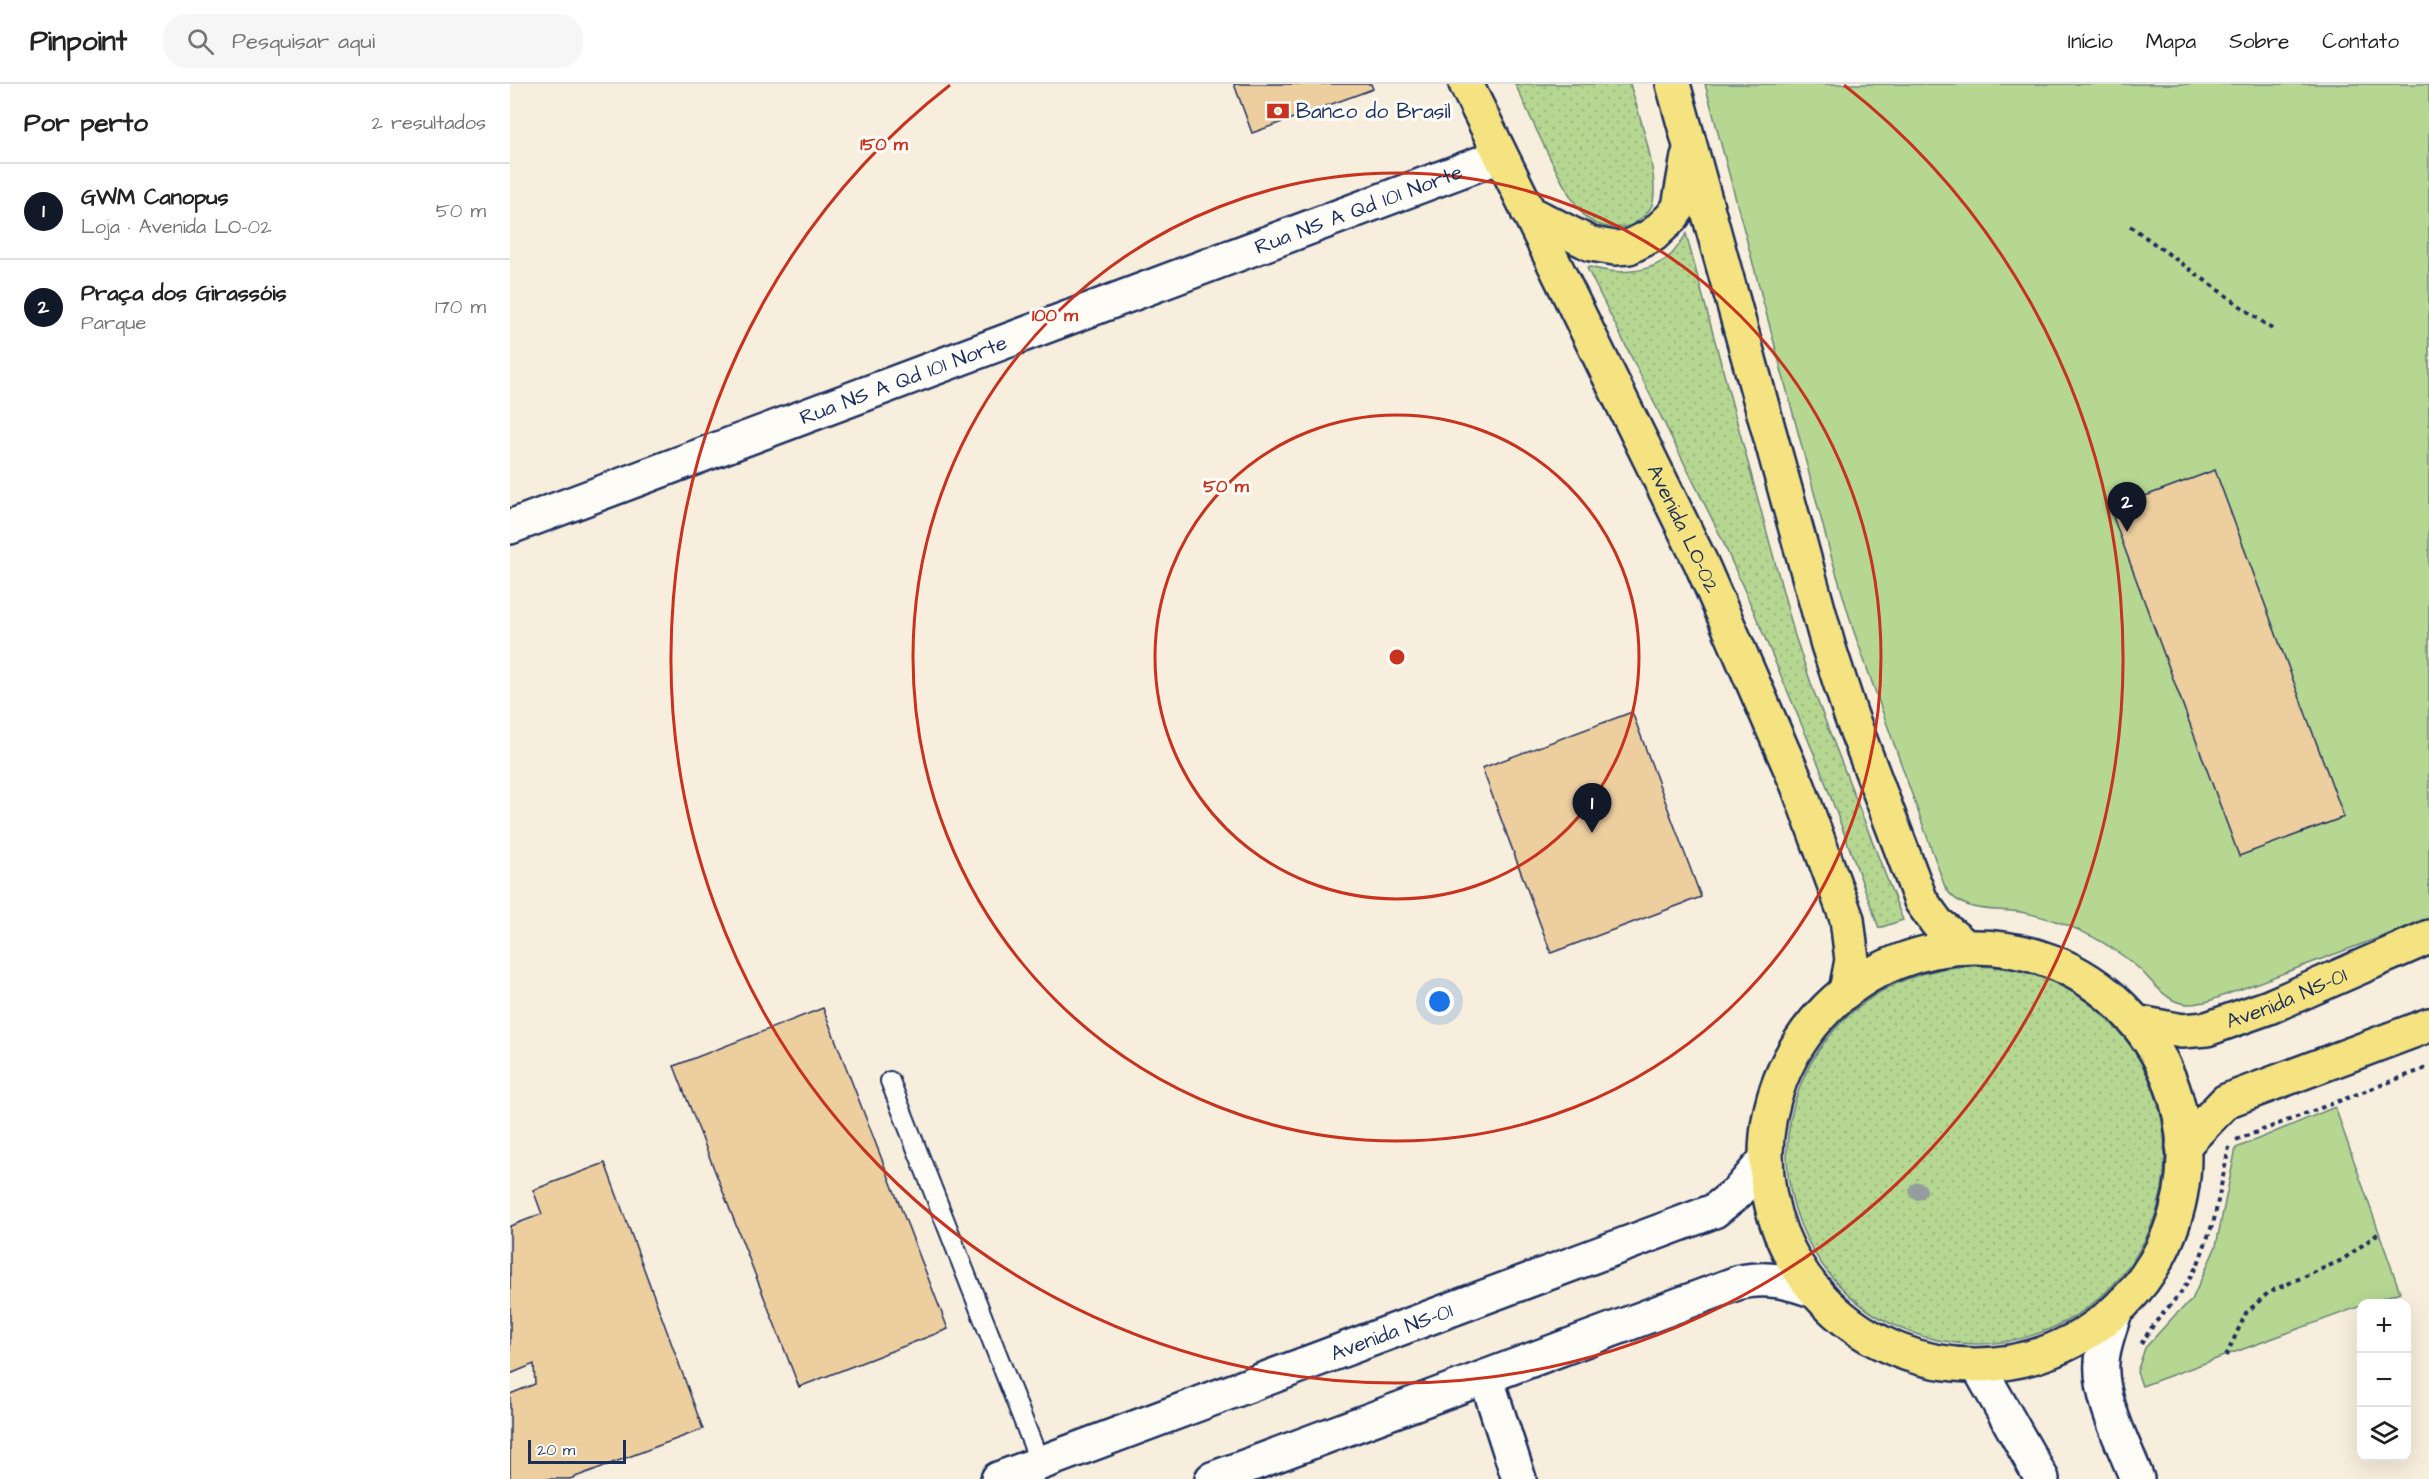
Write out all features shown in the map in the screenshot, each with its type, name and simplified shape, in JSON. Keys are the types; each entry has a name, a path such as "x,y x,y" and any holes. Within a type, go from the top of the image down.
{"main road":[{"name":"Avenida LO-02","path":"1466,84 1701,563 1803,799 1847,919 1852,960 1846,991"},
{"path":"1673,84 1804,564 1851,717 1921,901 1937,923 1965,946"},
{"path":"1528,212 1591,244 1616,248 1641,243 1659,230 1679,207 1687,172 1689,142"},
{"name":"Avenida NS-01","path":"2135,1022 2182,1031 2207,1029 2269,1007 2429,937"},
{"path":"1965,946 2007,949 2040,957 2063,966 2099,988 2135,1022 2166,1072 2179,1113 2183,1146 2181,1188 2168,1236 2148,1273 2115,1312 2089,1332 2052,1351 2012,1362 1978,1366 1933,1361 1887,1346 1846,1321 1817,1292 1797,1264 1781,1233 1773,1207 1766,1159 1771,1111 1784,1072 1803,1036 1825,1009 1863,979 1893,963 1925,952 1965,946"},
{"path":"2183,1146 2226,1101 2429,1025"}],"street":[{"name":"Rua NS A Qd 101 Norte","path":"510,527 1500,156"},
{"name":"Avenida NS-01","path":"998,1479 1714,1210 1738,1192 1766,1159"},
{"path":"1212,1479 1747,1281 1767,1279 1786,1281 1817,1292"},
{"path":"2115,1312 2102,1357 2102,1381 2107,1401 2137,1479"},
{"path":"1978,1366 2042,1479"},
{"path":"1486,1377 1519,1479"}],"lane":[{"path":"891,1081 1040,1463"}],"path":[{"path":"2130,226 2272,329"},
{"path":"2136,1351 2154,1324 2183,1290 2198,1264 2214,1220 2229,1146 2234,1140 2429,1067"},
{"path":"2226,1356 2246,1313 2269,1292 2342,1260 2379,1233"}],"green space":[{"path":"1515,84 1630,84 1643,127 1653,179 1652,205 1644,216 1632,224 1615,227 1597,224 1580,211 1560,178"},
{"path":"1705,84 2429,84 2429,919 2209,1001 2186,1004 2168,997 2123,956 2081,931 2035,915 1969,906 1952,896 1945,887 1853,629 1830,552"},
{"path":"1686,234 1795,636 1814,692 1903,920 1879,928 1820,768 1720,535 1587,268 1622,272 1654,266 1672,254"},
{"path":"1976,966 2013,970 2065,989 2096,1009 2122,1035 2133,1050 2150,1083 2161,1118 2165,1155 2161,1192 2142,1244 2122,1275 2096,1301 2081,1312 2048,1329 2013,1340 1976,1344 1939,1340 1887,1321 1856,1301 1830,1275 1819,1260 1802,1227 1791,1192 1787,1155 1791,1118 1810,1066 1830,1035 1856,1009 1871,998 1904,981 1939,970"},
{"path":"2335,1107 2400,1292 2380,1299 2357,1299 2357,1307 2142,1386 2137,1372 2145,1348 2192,1300 2216,1246 2236,1148"}],"building":[{"name":"Banco do Brasil","path":"1234,84 1371,84 1373,89 1252,133"},
{"path":"2215,470 2344,817 2239,856 2110,509"},
{"path":"1632,712 1701,897 1551,953 1482,768"},
{"path":"823,1008 948,1329 799,1387 674,1066"},
{"path":"605,1163 703,1429 570,1479 510,1479 510,1394 535,1384 534,1364 510,1374 510,1226 542,1214 533,1190"}],"place":[{"name":"Banco do Brasil","path":"1278,111"},
{"name":"Praça dos Girassóis","path":"2127,532"},
{"name":"GWM Canopus","path":"1592,833"}]}
